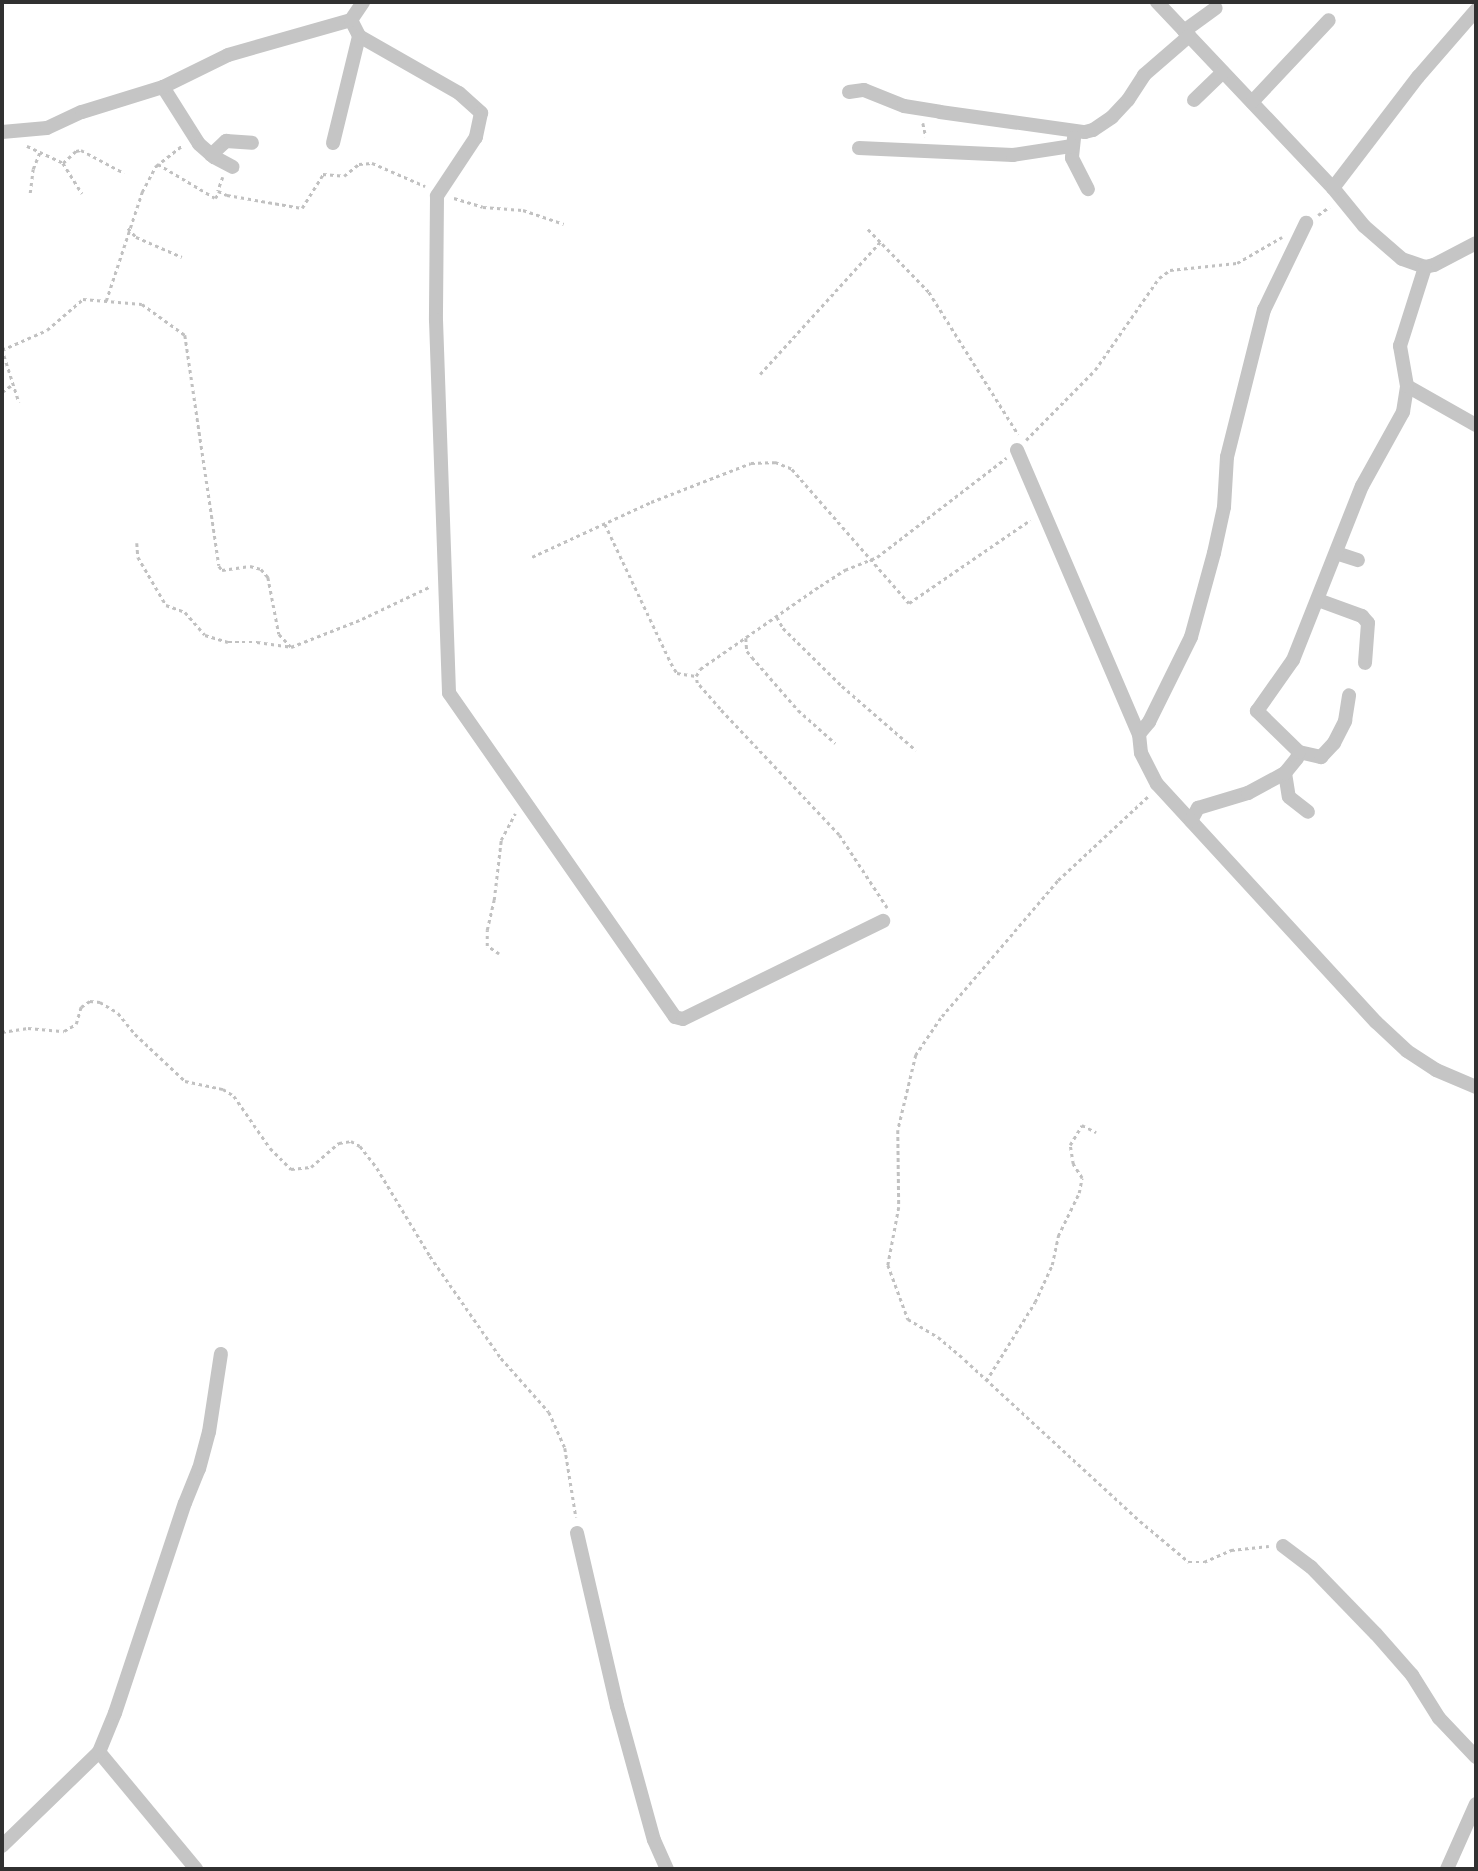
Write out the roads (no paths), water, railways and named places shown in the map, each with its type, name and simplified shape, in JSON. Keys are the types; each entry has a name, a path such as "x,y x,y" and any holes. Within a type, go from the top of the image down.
{"street":[{"path":"3,132 47,128 82,112 163,87 228,55 351,20 363,2"},
{"path":"1157,2 1332,188 1342,202 1402,259 1424,267 1434,265 1476,243"},
{"path":"849,92 864,90 904,106 925,110 1022,125 1093,130 1123,107 1144,75 1216,8"},
{"path":"1332,188 1418,78 1476,10"},
{"path":"351,20 359,36 458,93 481,113 476,137 437,196 436,320 449,693 675,1017 682,1019 883,921"},
{"path":"1252,102 1329,20"},
{"path":"333,143 359,36"},
{"path":"1194,100 1223,72"},
{"path":"163,87 195,139 211,155 230,166"},
{"path":"1076,130 1072,159 1088,189"},
{"path":"211,155 226,141 252,144"},
{"path":"859,148 1030,155 1072,146"},
{"path":"1139,734 1149,722 1191,637 1214,553 1224,507 1227,457 1264,310 1306,223"},
{"path":"1349,695 1345,722 1334,743 1321,757 1299,752 1257,711 1293,660 1362,486 1403,412 1407,386 1400,346 1424,267"},
{"path":"1407,386 1476,425"},
{"path":"1017,450 1139,734 1141,753 1160,786 1384,1029 1408,1051 1436,1070 1476,1087"},
{"path":"1336,553 1358,560"},
{"path":"1318,600 1362,616 1368,623 1365,663"},
{"path":"1191,821 1198,808 1248,793 1285,773 1299,752"},
{"path":"1285,773 1289,797 1308,813"},
{"path":"2,1846 99,1752 199,1469 209,1432 221,1354"},
{"path":"577,1533 617,1706 654,1840 667,1869"},
{"path":"1283,1546 1311,1567 1376,1634 1412,1675 1439,1718 1476,1756"},
{"path":"99,1752 196,1869"},
{"path":"1447,1869 1476,1804"}]}
